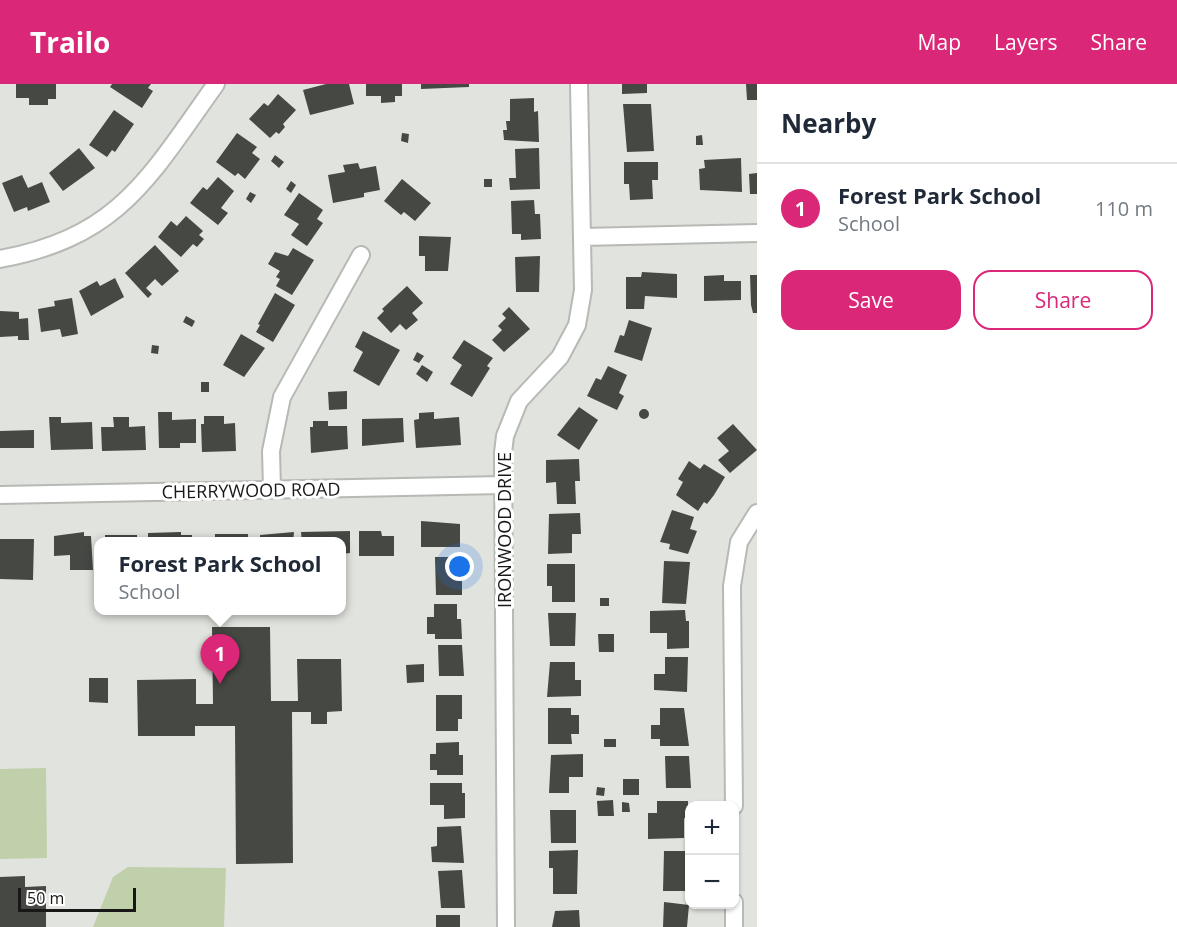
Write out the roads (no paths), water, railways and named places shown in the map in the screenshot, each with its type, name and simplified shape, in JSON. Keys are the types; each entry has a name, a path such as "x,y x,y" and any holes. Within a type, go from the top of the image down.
{"street":[{"path":"0,259 28,254 77,237 107,219 133,195 216,84"},
{"name":"IRONWOOD DRIVE","path":"506,927 502,485 505,436 519,401 560,357 577,325 583,290 579,84"},
{"path":"582,237 757,233"},
{"path":"272,489 271,451 282,397 361,255"},
{"name":"CHERRYWOOD ROAD","path":"0,495 502,485"},
{"path":"734,801 732,586 740,542 757,513"},
{"path":"734,927 735,909"}],"place":[{"name":"Forest Park School","path":"220,684"}]}
